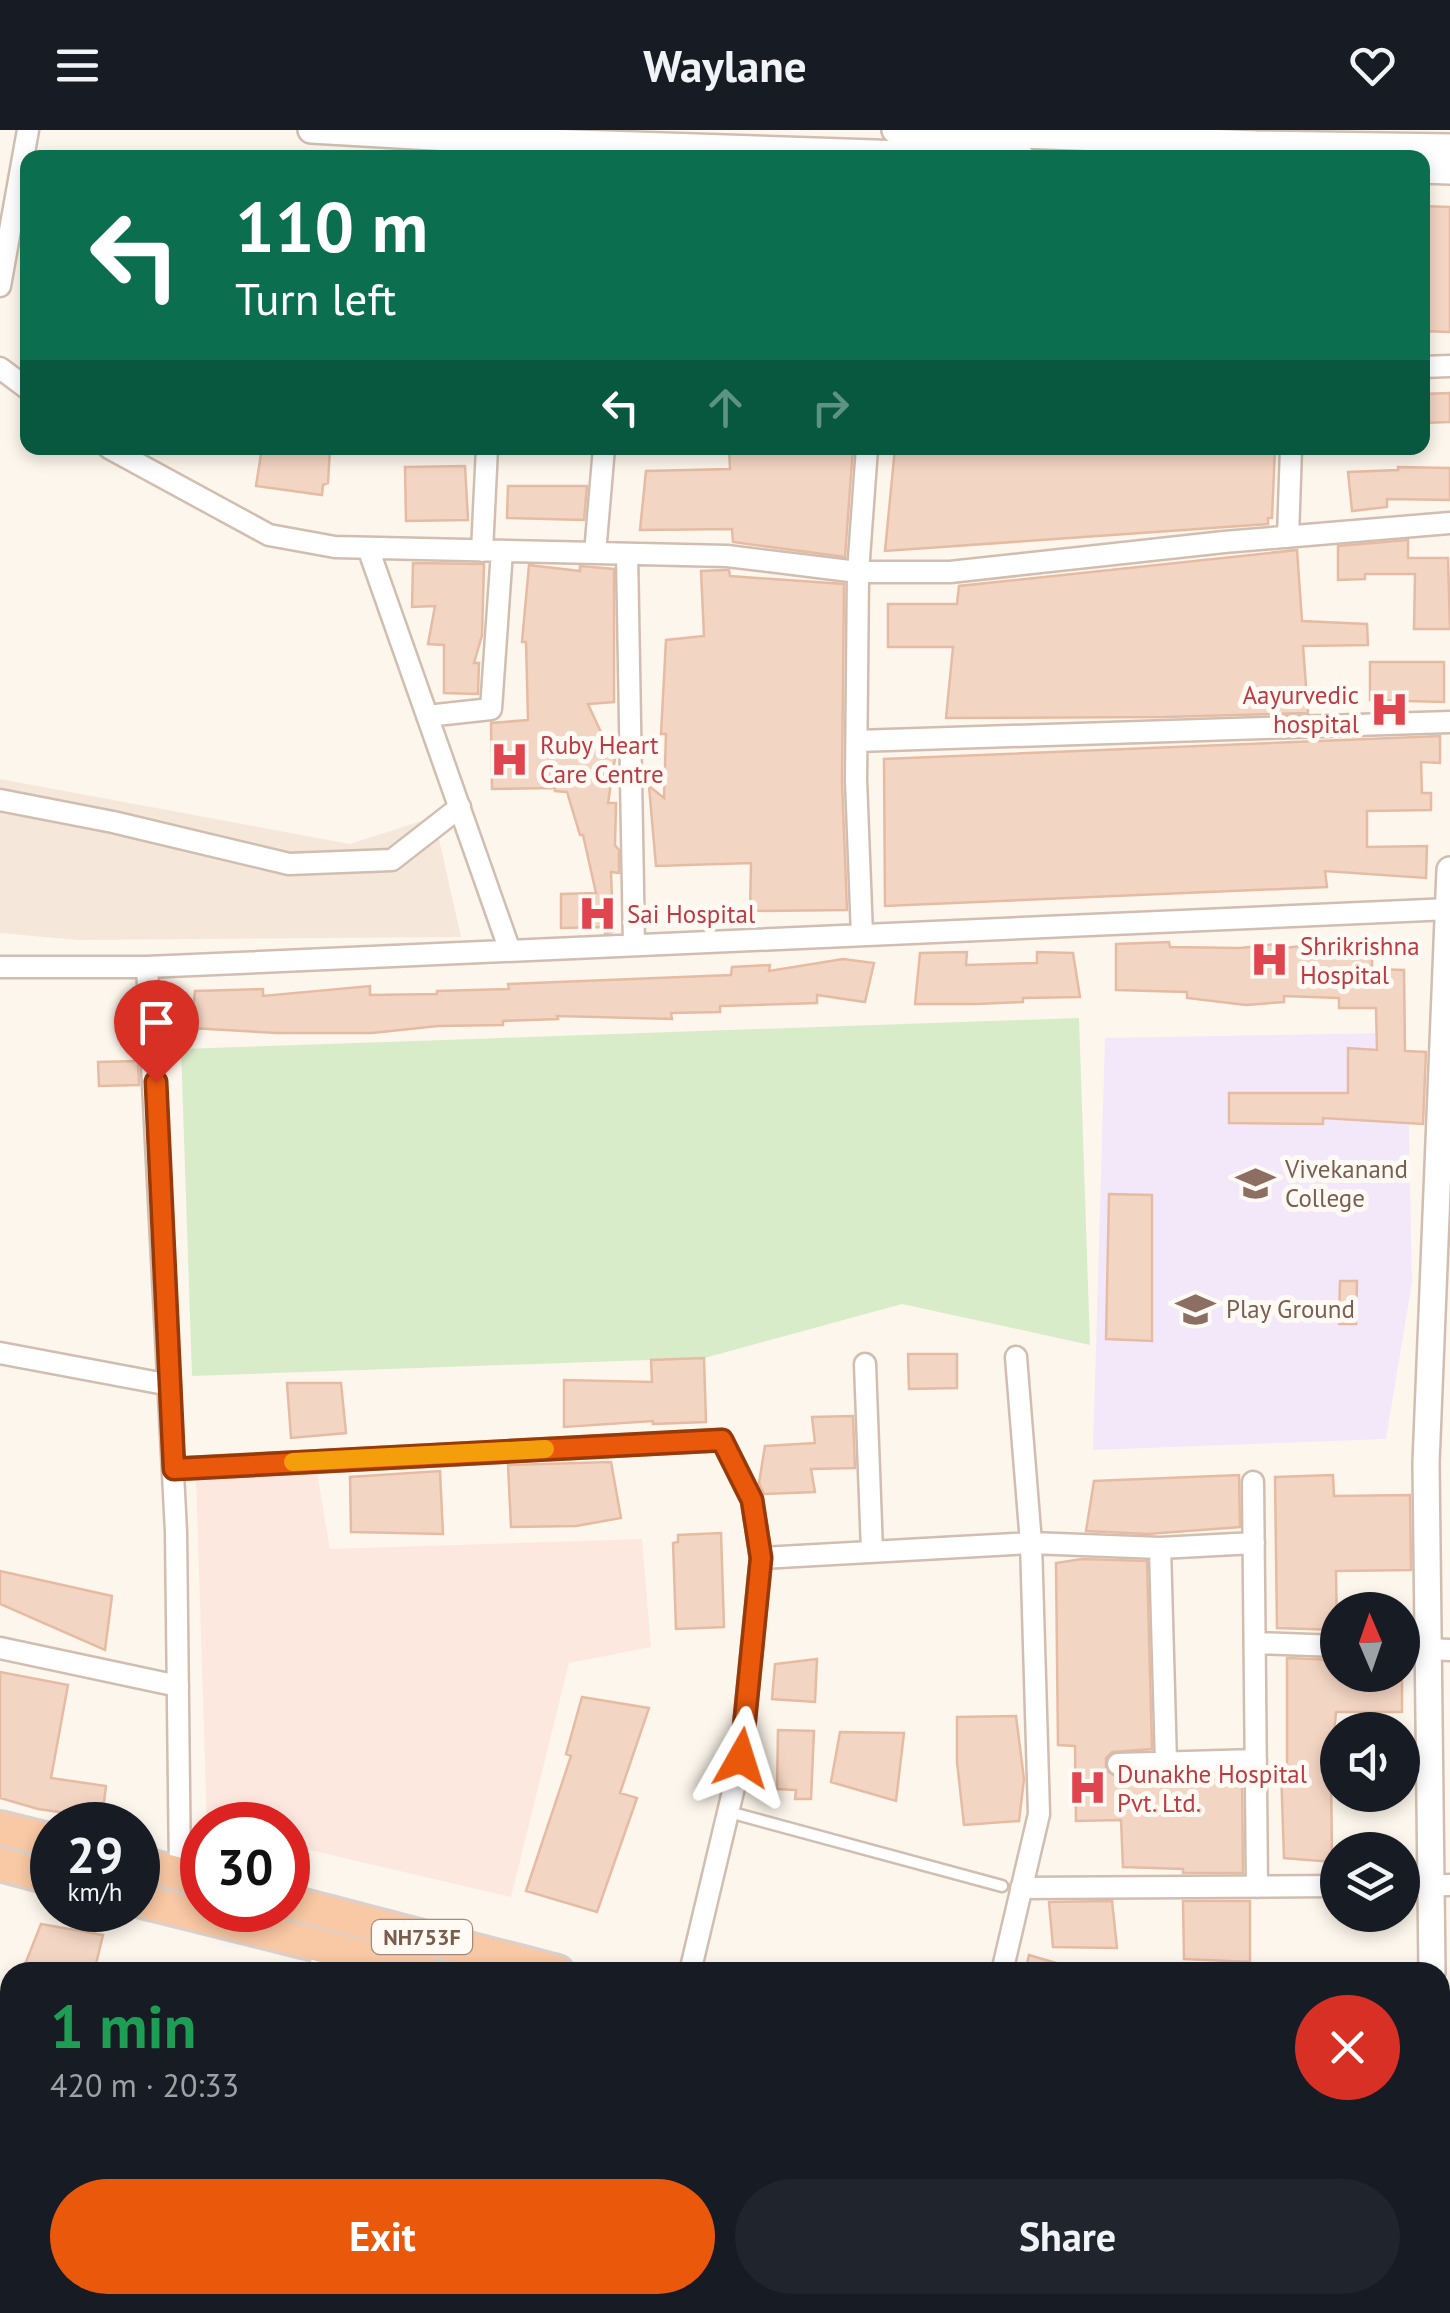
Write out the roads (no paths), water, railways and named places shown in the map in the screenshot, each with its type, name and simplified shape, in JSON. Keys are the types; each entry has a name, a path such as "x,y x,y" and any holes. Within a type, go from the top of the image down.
{"highway":[{"path":"0,1828 30,1836"},
{"path":"0,1864 30,1872"},
{"name":"NH753F","path":"160,1907 322,1960"},
{"name":"NH753F","path":"310,1908 519,1962"}],"street":[{"path":"311,130 522,150 1258,137 1450,147"},
{"path":"895,130 929,143 972,150"},
{"path":"0,286 20,175"},
{"path":"122,455 269,535 335,548 727,556 858,572 950,572 1450,524"},
{"path":"427,716 491,709 492,551 487,455"},
{"path":"594,553 603,455"},
{"path":"862,935 858,572 866,455"},
{"path":"1288,537 1291,455"},
{"path":"368,548 510,950"},
{"path":"627,554 634,945"},
{"path":"857,742 1450,722"},
{"path":"0,800 289,864 392,860 460,807"},
{"path":"1433,1962 1440,1885 1427,1649 1426,1464 1450,870"},
{"path":"0,967 148,967 1449,909"},
{"path":"148,967 174,1469 178,1686 186,1802"},
{"path":"0,1354 170,1385"},
{"path":"1003,1962 1012,1887 1038,1814 1031,1543 1016,1357"},
{"path":"866,1364 872,1551"},
{"path":"174,1469 722,1440 752,1500 761,1558 741,1758 692,1962"},
{"path":"1253,1482 1258,1887"},
{"path":"761,1558 1031,1543 1160,1548 1254,1543"},
{"path":"1160,1548 1166,1763"},
{"path":"1255,1643 1320,1645"},
{"path":"0,1648 178,1686"},
{"path":"1118,1764 1256,1760"},
{"path":"1012,1887 1320,1886"}],"lane":[{"path":"728,1812 1012,1887"}],"place":[{"name":"Aayurvedic hospital","path":"1389,709"},
{"name":"Ruby Heart Care Centre","path":"510,759"},
{"name":"Sai Hospital","path":"597,914"},
{"name":"Shrikrishna Hospital","path":"1270,960"},
{"name":"Vivekanand College","path":"1255,1183"},
{"name":"Play Ground","path":"1196,1309"},
{"name":"Dunakhe Hospital Pvt. Ltd.","path":"1087,1788"}]}
